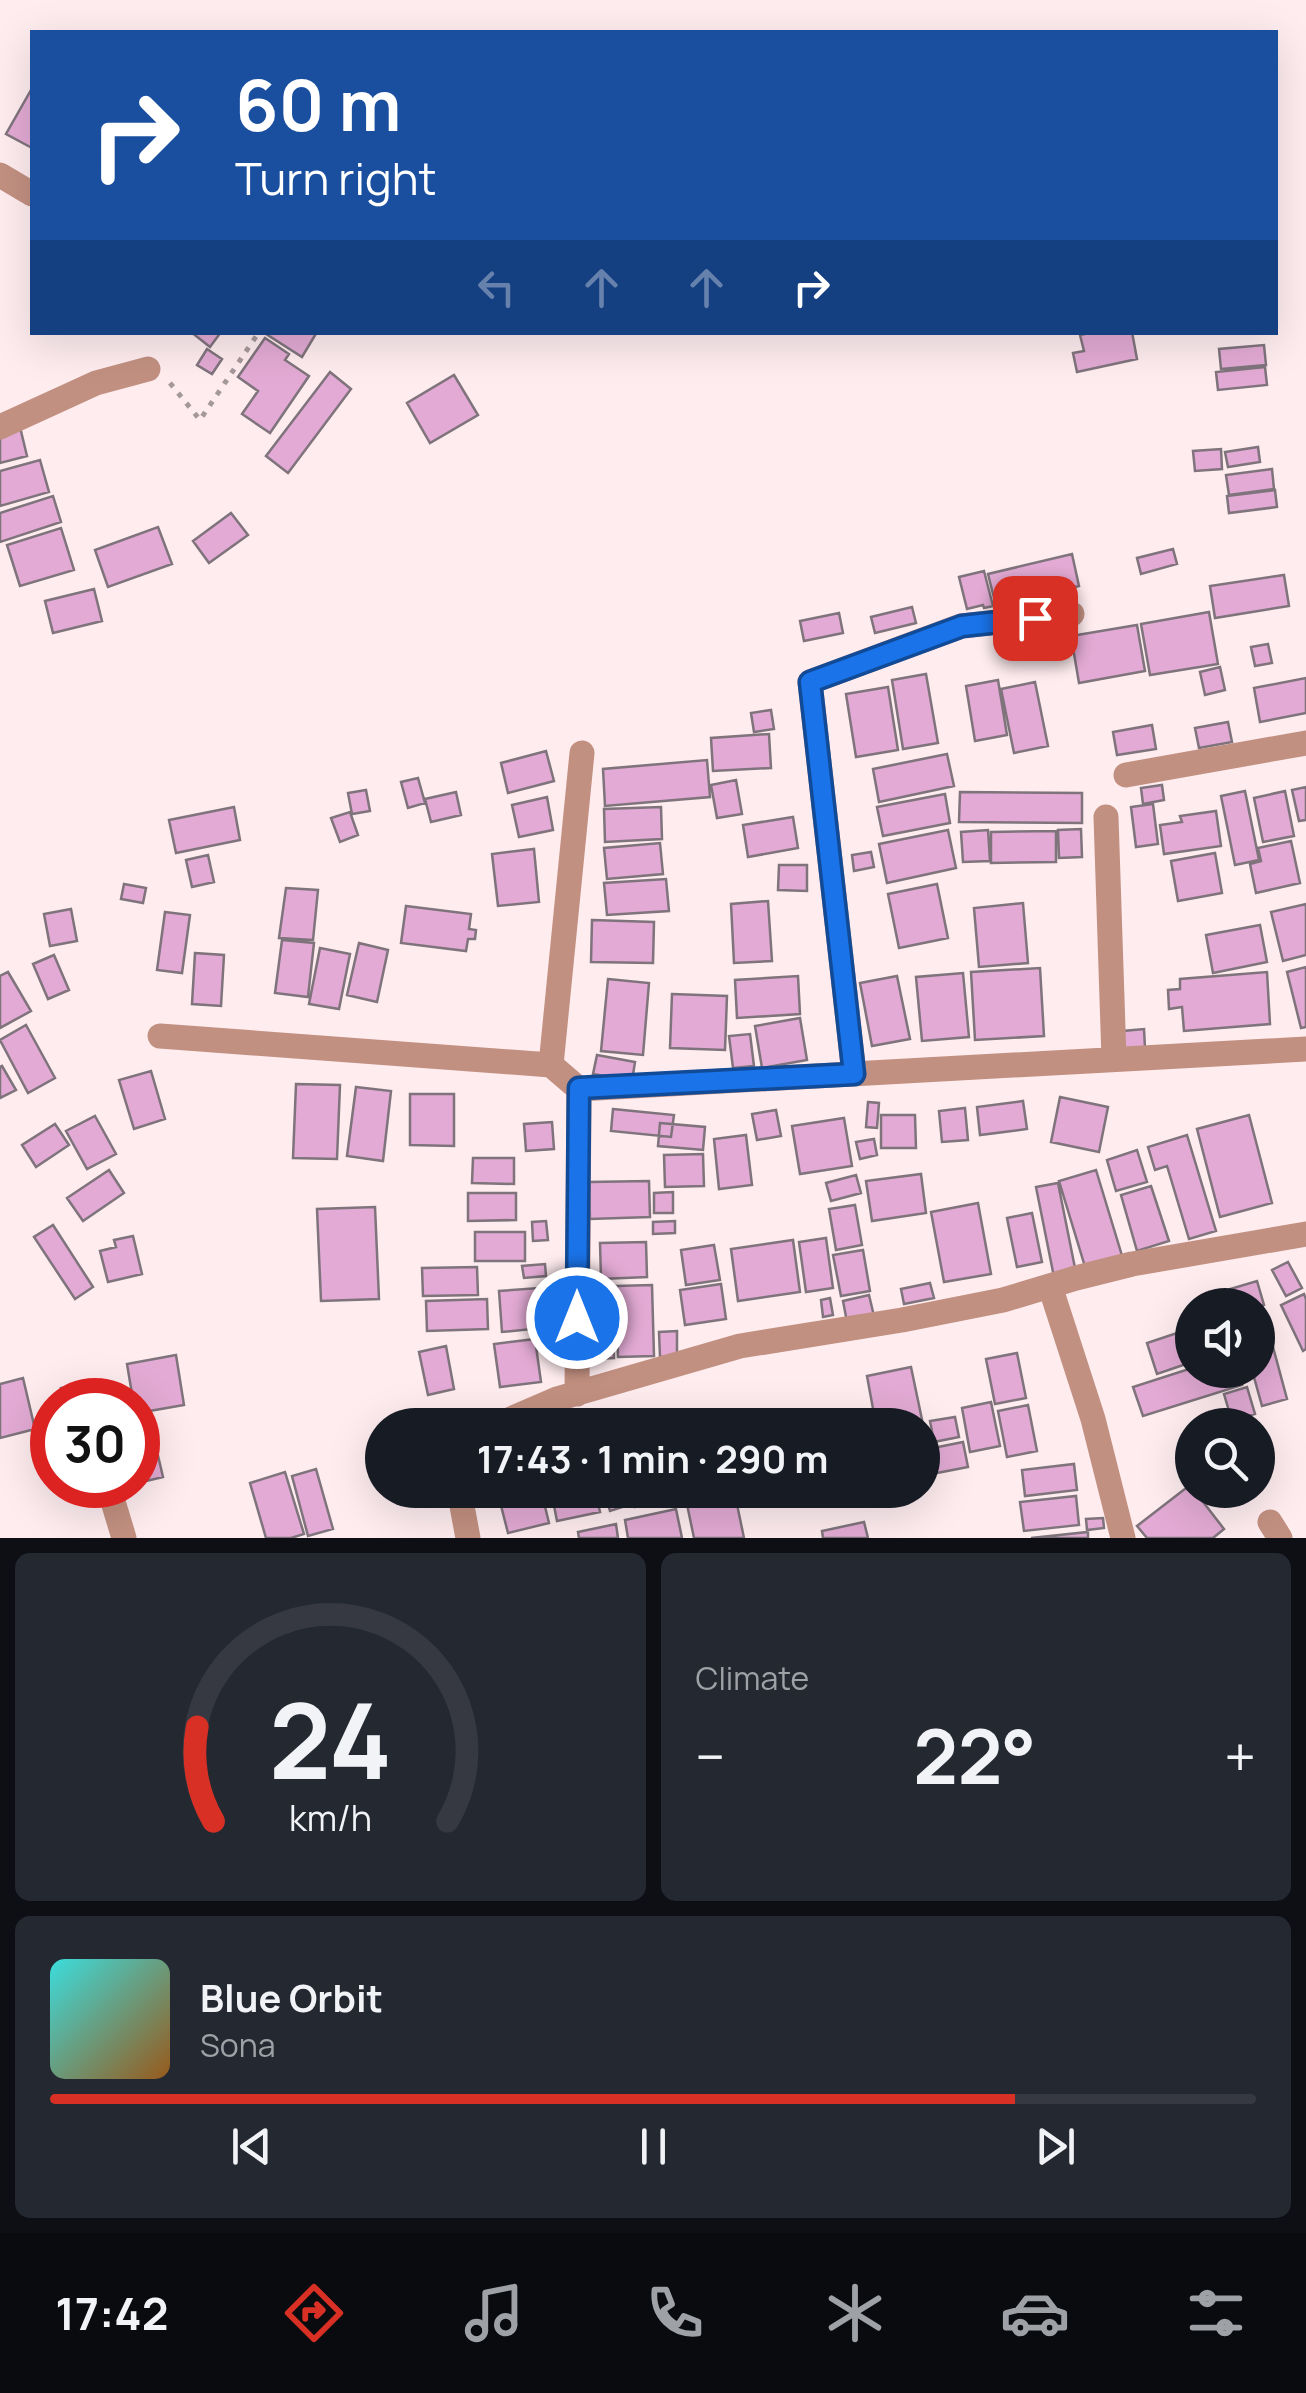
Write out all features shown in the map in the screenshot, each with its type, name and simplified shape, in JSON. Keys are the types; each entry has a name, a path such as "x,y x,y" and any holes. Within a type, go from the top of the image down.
{"street":[{"path":"0,176 30,193"},
{"path":"0,427 96,383 148,369"},
{"path":"854,1074 810,682 962,626 1072,614"},
{"path":"1126,774 1306,743"},
{"path":"551,1065 582,754"},
{"path":"1106,818 1114,1058"},
{"path":"160,1036 551,1065 579,1088 1306,1049"},
{"path":"577,1394 579,1088"},
{"path":"536,1408 740,1346 902,1320 1003,1300 1132,1264 1306,1234"},
{"path":"1050,1286 1093,1419 1123,1538"},
{"path":"115,1508 124,1538"},
{"path":"463,1508 468,1538"}],"path":[{"path":"148,369 162,372 200,420 258,335"}],"building":[{"path":"30,92 30,147 6,134"},
{"path":"195,335 219,335 210,347"},
{"path":"268,335 315,335 302,357"},
{"path":"1080,335 1133,335 1137,359 1077,372 1073,353 1084,351"},
{"path":"265,338 289,354 285,360 309,376 270,433 242,414 258,391 238,377"},
{"path":"1264,345 1266,365 1221,369 1219,349"},
{"path":"207,349 222,359 212,374 197,365"},
{"path":"1265,367 1267,385 1218,390 1216,372"},
{"path":"330,372 351,389 288,473 266,456"},
{"path":"454,375 478,415 430,443 407,403"},
{"path":"20,427 27,456 0,463 0,431"},
{"path":"1258,447 1260,462 1228,467 1225,452"},
{"path":"1221,449 1222,469 1195,471 1193,451"},
{"path":"40,460 49,492 0,506 0,471"},
{"path":"1272,469 1274,489 1229,495 1226,475"},
{"path":"1275,490 1277,507 1229,513 1227,496"},
{"path":"53,496 61,522 0,542 0,513"},
{"path":"231,513 248,535 209,563 193,541"},
{"path":"158,527 172,564 108,587 95,550"},
{"path":"61,528 74,570 20,586 7,545"},
{"path":"1173,549 1177,564 1141,574 1137,558"},
{"path":"1072,554 1079,586 996,606 988,574"},
{"path":"984,571 993,606 967,609 959,577"},
{"path":"1284,575 1289,606 1215,618 1210,586"},
{"path":"94,589 102,621 53,633 45,601"},
{"path":"912,607 916,623 875,633 871,617"},
{"path":"1209,612 1218,664 1150,675 1141,624"},
{"path":"839,613 843,633 804,641 800,621"},
{"path":"1137,625 1145,671 1079,683 1071,636"},
{"path":"1268,644 1272,663 1255,666 1251,647"},
{"path":"1220,667 1225,690 1205,695 1200,672"},
{"path":"926,674 938,743 903,749 892,680"},
{"path":"1306,678 1306,713 1260,722 1254,688"},
{"path":"998,680 1007,735 975,741 966,686"},
{"path":"1035,682 1048,746 1014,753 1001,689"},
{"path":"888,687 898,750 856,757 846,694"},
{"path":"771,710 774,729 754,732 751,713"},
{"path":"1228,722 1232,742 1199,748 1195,728"},
{"path":"1152,725 1156,749 1117,755 1113,732"},
{"path":"769,734 771,768 713,771 711,738"},
{"path":"546,751 554,781 508,793 501,763"},
{"path":"947,754 954,786 879,802 873,769"},
{"path":"707,760 710,797 605,806 603,769"},
{"path":"418,778 425,803 408,808 401,782"},
{"path":"736,780 742,814 717,818 711,785"},
{"path":"1162,785 1164,800 1143,804 1141,788"},
{"path":"1306,787 1306,820 1299,821 1292,790"},
{"path":"366,790 370,811 352,814 348,793"},
{"path":"1245,791 1259,860 1235,865 1221,796"},
{"path":"1285,791 1294,836 1263,842 1254,798"},
{"path":"456,792 461,815 431,822 425,799"},
{"path":"960,792 1082,793 1082,823 959,822"},
{"path":"945,794 950,823 883,836 877,807"},
{"path":"547,797 553,830 519,837 512,805"},
{"path":"1153,804 1158,844 1136,847 1131,807"},
{"path":"234,807 240,840 176,853 169,820"},
{"path":"661,807 662,839 605,842 604,809"},
{"path":"1216,811 1221,846 1164,854 1160,825 1182,822 1180,816"},
{"path":"350,812 358,835 340,842 331,818"},
{"path":"793,817 798,848 748,857 743,825"},
{"path":"1081,829 1082,857 1059,858 1058,830"},
{"path":"948,830 956,868 887,883 879,844"},
{"path":"988,830 990,861 963,862 961,832"},
{"path":"1056,831 1056,862 991,863 991,832"},
{"path":"1291,841 1300,883 1256,893 1250,864 1261,861 1258,848"},
{"path":"660,843 663,874 607,879 604,848"},
{"path":"534,849 539,902 498,906 492,854"},
{"path":"871,852 874,867 854,871 852,855"},
{"path":"1215,853 1222,893 1178,901 1171,861"},
{"path":"208,855 214,882 192,887 186,860"},
{"path":"779,865 807,865 807,891 778,890"},
{"path":"666,879 669,911 607,915 604,883"},
{"path":"124,884 146,888 143,903 121,899"},
{"path":"937,884 948,938 899,948 888,894"},
{"path":"286,888 318,890 313,940 279,938"},
{"path":"768,901 772,961 734,963 731,904"},
{"path":"1023,903 1028,963 979,967 974,908"},
{"path":"1306,904 1306,955 1283,961 1271,912"},
{"path":"406,906 471,914 469,929 476,930 475,939 468,939 466,951 401,943"},
{"path":"71,909 77,941 50,946 44,914"},
{"path":"165,912 190,915 182,973 157,970"},
{"path":"592,920 654,922 653,963 591,962"},
{"path":"1260,925 1267,962 1213,973 1206,935"},
{"path":"282,940 314,943 308,997 275,993"},
{"path":"359,943 388,950 377,1002 347,995"},
{"path":"320,948 350,954 339,1009 309,1004"},
{"path":"195,953 224,955 221,1006 192,1004"},
{"path":"54,955 69,990 48,999 33,964"},
{"path":"1306,967 1306,1027 1301,1028 1287,972"},
{"path":"1040,968 1044,1036 975,1040 971,972"},
{"path":"8,972 31,1011 0,1028 0,976"},
{"path":"1267,972 1270,1024 1184,1031 1182,1007 1169,1009 1168,990 1180,989 1180,979"},
{"path":"963,973 969,1037 922,1041 916,977"},
{"path":"798,976 800,1014 737,1018 735,980"},
{"path":"897,976 910,1039 872,1046 860,983"},
{"path":"608,979 649,983 643,1055 601,1051"},
{"path":"672,994 727,996 725,1050 670,1048"},
{"path":"800,1018 807,1060 762,1068 755,1026"},
{"path":"26,1025 55,1078 28,1093 0,1040"},
{"path":"1144,1029 1145,1048 1124,1050 1123,1031"},
{"path":"750,1034 754,1066 733,1068 729,1036"},
{"path":"597,1055 635,1062 632,1081 593,1074"},
{"path":"0,1067 16,1090 0,1098"},
{"path":"151,1071 165,1119 134,1129 119,1080"},
{"path":"296,1084 340,1085 337,1159 293,1158"},
{"path":"356,1087 391,1091 383,1161 347,1156"},
{"path":"410,1094 454,1094 454,1146 410,1145"},
{"path":"1060,1097 1108,1107 1099,1152 1051,1142"},
{"path":"1023,1101 1027,1129 980,1135 977,1107"},
{"path":"868,1102 879,1103 877,1128 866,1127"},
{"path":"965,1108 968,1140 942,1142 939,1111"},
{"path":"613,1109 674,1115 671,1137 611,1131"},
{"path":"776,1110 781,1136 757,1140 752,1114"},
{"path":"881,1115 915,1115 916,1148 881,1148"},
{"path":"1249,1115 1272,1203 1220,1217 1197,1129"},
{"path":"95,1116 116,1154 87,1169 66,1131"},
{"path":"844,1118 852,1166 800,1174 792,1126"},
{"path":"552,1122 554,1149 526,1151 524,1124"},
{"path":"660,1123 705,1127 703,1150 658,1146"},
{"path":"55,1124 69,1145 36,1167 22,1145"},
{"path":"746,1135 752,1185 719,1189 714,1139"},
{"path":"1187,1135 1216,1231 1189,1239 1167,1166 1155,1170 1148,1147"},
{"path":"874,1139 877,1155 860,1159 856,1142"},
{"path":"1137,1150 1147,1182 1116,1191 1107,1160"},
{"path":"703,1154 704,1186 665,1187 664,1155"},
{"path":"473,1158 514,1158 514,1184 472,1183"},
{"path":"109,1170 124,1193 83,1221 67,1198"},
{"path":"1096,1170 1123,1259 1086,1270 1059,1181"},
{"path":"921,1174 926,1213 872,1221 866,1181"},
{"path":"856,1175 861,1193 831,1201 826,1183"},
{"path":"649,1181 650,1217 590,1219 589,1182"},
{"path":"1058,1183 1076,1273 1054,1277 1036,1187"},
{"path":"1151,1186 1169,1241 1137,1251 1121,1195"},
{"path":"673,1192 673,1213 654,1213 654,1193"},
{"path":"468,1193 516,1193 516,1220 468,1221"},
{"path":"978,1203 991,1274 944,1282 931,1212"},
{"path":"855,1205 862,1245 836,1250 829,1209"},
{"path":"375,1207 379,1299 321,1301 317,1209"},
{"path":"1032,1213 1042,1262 1017,1267 1007,1218"},
{"path":"546,1221 548,1240 533,1241 532,1222"},
{"path":"675,1221 675,1233 653,1234 653,1222"},
{"path":"53,1225 93,1287 75,1299 34,1237"},
{"path":"475,1232 525,1232 525,1261 475,1261"},
{"path":"133,1236 142,1274 108,1282 100,1251 116,1247 114,1240"},
{"path":"826,1238 833,1288 806,1292 799,1242"},
{"path":"793,1240 800,1292 738,1301 731,1249"},
{"path":"646,1242 647,1277 601,1279 600,1243"},
{"path":"714,1245 720,1280 686,1285 681,1250"},
{"path":"863,1250 870,1291 841,1296 833,1255"},
{"path":"1288,1262 1302,1288 1286,1296 1272,1270"},
{"path":"545,1264 546,1276 524,1278 522,1266"},
{"path":"477,1267 478,1295 423,1296 422,1268"},
{"path":"1257,1281 1259,1288 1233,1288"},
{"path":"930,1283 934,1298 904,1304 901,1289"},
{"path":"721,1284 726,1319 685,1325 680,1290"},
{"path":"652,1285 654,1356 618,1357 616,1286"},
{"path":"539,1288 542,1328 502,1332 499,1291"},
{"path":"1304,1294 1306,1349 1303,1351 1281,1305"},
{"path":"869,1295 874,1316 847,1322 843,1301"},
{"path":"830,1298 833,1315 823,1317 821,1300"},
{"path":"487,1299 488,1329 427,1331 426,1301"},
{"path":"591,1313 612,1313 614,1358 593,1359"},
{"path":"677,1331 677,1356 660,1357 659,1332"},
{"path":"1175,1334 1175,1368 1157,1374 1147,1343"},
{"path":"535,1339 541,1382 500,1387 494,1344"},
{"path":"446,1346 454,1389 428,1395 419,1352"},
{"path":"1017,1353 1026,1398 995,1404 986,1359"},
{"path":"1275,1354 1287,1399 1262,1406 1257,1388 1275,1388"},
{"path":"176,1355 184,1405 160,1409 160,1378 129,1378 127,1364"},
{"path":"911,1367 920,1408 873,1408 867,1376"},
{"path":"1175,1373 1175,1388 1232,1388 1143,1416 1133,1387"},
{"path":"23,1378 30,1430 0,1438 0,1384"},
{"path":"1247,1388 1253,1408 1228,1408 1224,1394"},
{"path":"991,1402 1000,1446 970,1452 962,1408"},
{"path":"1028,1405 1037,1451 1007,1457 998,1411"},
{"path":"955,1417 959,1437 940,1441 940,1419"},
{"path":"963,1442 968,1467 940,1472 940,1447"},
{"path":"1074,1464 1077,1490 1025,1496 1022,1470"},
{"path":"316,1469 333,1529 308,1536 292,1476"},
{"path":"285,1472 304,1534 266,1538 250,1483"},
{"path":"1076,1496 1079,1525 1024,1531 1020,1502"},
{"path":"1175,1497 1175,1508 1208,1508 1224,1529 1213,1538 1147,1538 1137,1526"},
{"path":"502,1508 545,1508 549,1523 508,1533"},
{"path":"554,1508 599,1508 600,1512 557,1521"},
{"path":"688,1508 738,1508 744,1538 694,1538"},
{"path":"676,1509 682,1538 628,1538 625,1520"},
{"path":"1103,1518 1104,1528 1087,1530 1086,1519"},
{"path":"864,1522 868,1538 823,1538 822,1531"},
{"path":"616,1524 618,1538 579,1538 578,1532"},
{"path":"1088,1532 1088,1538 1031,1538"}],"route":[{"path":"577,1318 579,1088 854,1074 810,682 962,626 1035,618"}]}
